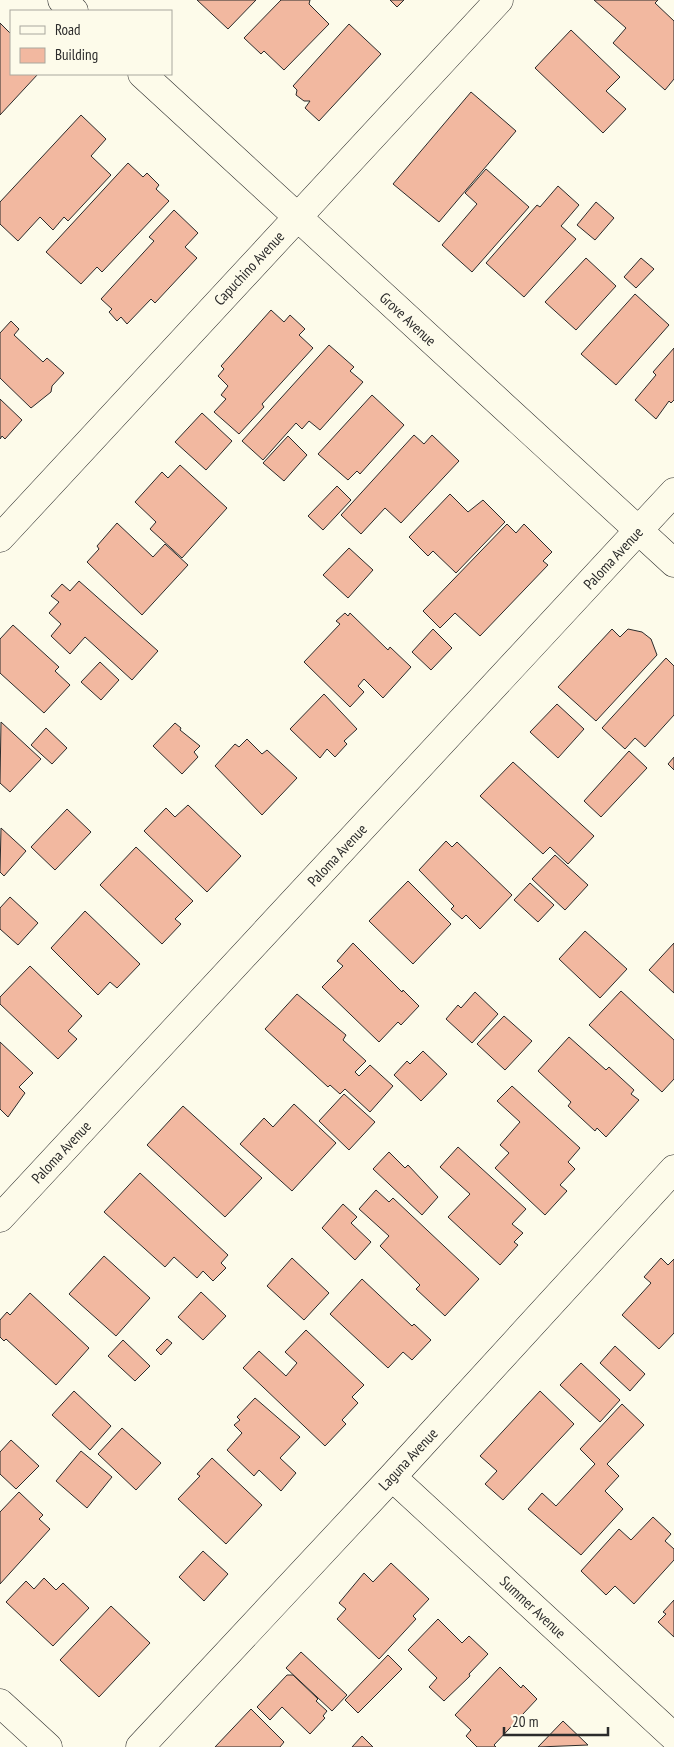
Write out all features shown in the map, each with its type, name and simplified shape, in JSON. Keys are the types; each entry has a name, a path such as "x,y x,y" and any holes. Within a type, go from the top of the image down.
{"street":[{"path":"62,0 73,10"},
{"name":"Capuchino Avenue","path":"0,538 499,0"},
{"name":"Grove Avenue","path":"143,75 674,564"},
{"name":"Paloma Avenue","path":"0,1218 674,492"},
{"name":"Laguna Avenue","path":"140,1747 392,1477 674,1169"},
{"name":"Summer Avenue","path":"392,1477 674,1737"},
{"path":"0,1703 48,1747"}],"building":[{"path":"197,0 256,0 228,29"},
{"path":"281,0 310,0 309,4 329,24 284,70 264,51 261,54 244,38"},
{"path":"390,0 404,0 397,7"},
{"path":"594,0 658,0 655,3 674,21 674,79 665,90 613,43 626,28"},
{"path":"0,23 10,33 10,75 37,75 0,115"},
{"path":"349,24 381,54 319,121 305,108 310,101 304,101 296,95 297,90 293,86"},
{"path":"571,30 620,77 606,91 626,109 603,133 535,68"},
{"path":"471,92 516,131 439,222 393,184"},
{"path":"81,115 106,139 91,156 111,175 68,221 64,217 53,230 40,217 18,241 0,224 0,202"},
{"path":"128,163 143,177 147,173 159,185 156,189 169,201 102,272 97,267 81,284 46,252"},
{"path":"486,169 529,207 472,272 442,245 477,204 465,193"},
{"path":"558,186 579,205 561,226 576,239 524,297 486,263 537,205 540,207"},
{"path":"596,202 614,218 595,240 577,225"},
{"path":"174,210 198,233 185,247 197,258 155,303 151,299 127,324 121,317 117,321 109,312 112,309 101,299 154,241 149,237"},
{"path":"586,258 616,286 576,330 545,302"},
{"path":"641,258 654,269 636,288 624,277"},
{"path":"635,294 669,325 616,385 581,354"},
{"path":"271,310 284,322 290,315 305,329 299,335 313,348 262,404 264,407 239,434 214,412 226,399 221,395 228,386 218,376 224,369 221,366"},
{"path":"11,321 19,329 14,335 43,362 47,358 64,373 52,386 51,392 31,408 0,378 0,333"},
{"path":"329,345 354,367 350,371 363,382 320,430 309,421 302,429 296,423 263,460 242,441"},
{"path":"674,348 674,400 671,403 669,401 656,419 635,400 656,375 653,372"},
{"path":"372,395 404,425 360,474 357,471 348,480 318,454"},
{"path":"0,399 22,420 5,439 2,436 0,439"},
{"path":"202,413 232,441 206,470 175,442"},
{"path":"414,435 424,444 432,435 459,461 401,523 385,508 361,534 341,515"},
{"path":"288,436 307,455 284,481 263,463"},
{"path":"180,465 227,508 182,558 150,529 156,522 135,502 162,472 168,478"},
{"path":"337,486 351,500 323,530 308,516"},
{"path":"450,494 468,512 483,500 505,522 456,573 433,551 428,556 409,537"},
{"path":"117,523 153,557 165,544 188,565 142,615 87,562 99,549 97,546"},
{"path":"507,524 516,533 524,524 552,552 543,561 548,565 480,636 455,613 440,628 423,611"},
{"path":"349,548 373,570 348,598 323,575"},
{"path":"79,581 158,651 132,680 85,637 70,654 51,636 61,624 49,613 59,602 51,596 62,584 70,591"},
{"path":"345,613 348,616 350,613 388,650 390,647 411,667 383,698 364,679 358,686 364,692 350,707 304,662 340,624 336,621"},
{"path":"13,625 59,667 55,671 70,685 44,713 0,673 0,639"},
{"path":"433,629 452,648 431,670 412,652"},
{"path":"612,629 620,637 628,629 642,632 651,639 657,655 596,721 558,687"},
{"path":"666,658 674,666 674,715 645,747 635,738 625,749 602,728"},
{"path":"100,662 119,680 101,700 81,682"},
{"path":"324,694 357,729 344,741 347,744 335,757 327,749 320,758 290,729"},
{"path":"557,704 584,729 558,758 530,732"},
{"path":"1,722 41,759 10,792 0,783"},
{"path":"175,723 181,728 180,730 200,746 194,752 198,757 182,774 153,746"},
{"path":"46,728 67,748 52,764 31,745"},
{"path":"247,739 262,754 267,750 297,778 262,815 215,766 235,744 239,747"},
{"path":"629,751 647,768 601,817 584,801"},
{"path":"674,757 674,770 668,764"},
{"path":"513,762 594,836 568,864 550,847 543,854 480,796"},
{"path":"188,805 241,856 207,892 144,831 166,808 175,817"},
{"path":"67,809 91,832 55,870 31,847"},
{"path":"1,828 26,851 4,876 0,872"},
{"path":"446,841 452,847 457,842 512,895 480,929 466,915 462,919 451,909 454,906 419,870"},
{"path":"136,847 193,901 175,919 181,924 162,944 100,885"},
{"path":"555,855 588,885 565,910 532,879"},
{"path":"408,881 451,924 413,964 369,921"},
{"path":"530,883 554,905 538,922 514,900"},
{"path":"10,897 38,923 18,945 0,929 0,908"},
{"path":"85,911 140,964 117,988 110,982 98,995 51,948"},
{"path":"585,931 627,969 600,998 559,959"},
{"path":"353,943 402,992 403,990 419,1006 401,1025 398,1022 379,1042 322,987 343,966 337,961"},
{"path":"674,943 674,993 649,970"},
{"path":"30,966 82,1016 68,1031 77,1039 58,1059 0,1004 0,997"},
{"path":"621,991 674,1040 674,1079 662,1092 589,1025"},
{"path":"475,992 498,1014 472,1043 446,1019 458,1005 461,1008"},
{"path":"297,994 346,1035 343,1040 366,1061 355,1072 359,1076 370,1065 393,1086 370,1112 345,1089 340,1094 330,1085 328,1087 265,1029"},
{"path":"504,1016 532,1041 505,1070 477,1044"},
{"path":"569,1037 606,1070 609,1067 634,1090 631,1094 639,1100 606,1137 597,1128 595,1131 568,1106 571,1102 538,1071"},
{"path":"0,1042 33,1073 19,1087 25,1093 8,1117 0,1109"},
{"path":"423,1051 447,1074 421,1101 394,1075 407,1061 410,1064"},
{"path":"512,1086 580,1148 568,1162 575,1169 560,1185 567,1191 545,1215 495,1168 509,1153 500,1145 520,1122 497,1101"},
{"path":"344,1094 375,1122 349,1150 319,1121"},
{"path":"294,1104 336,1143 292,1191 240,1144 264,1118 273,1127"},
{"path":"183,1106 262,1178 225,1217 147,1145"},
{"path":"458,1147 526,1209 512,1224 523,1233 514,1242 518,1245 500,1265 448,1217 470,1194 440,1167"},
{"path":"389,1152 405,1168 408,1165 438,1197 422,1215 373,1169"},
{"path":"140,1173 228,1255 221,1263 226,1268 213,1281 203,1271 197,1278 174,1257 165,1267 104,1212"},
{"path":"376,1190 389,1202 393,1198 479,1279 445,1316 416,1289 420,1285 380,1246 389,1236 359,1209"},
{"path":"343,1204 357,1217 351,1223 371,1242 355,1260 322,1228"},
{"path":"104,1256 150,1298 116,1336 69,1294"},
{"path":"292,1258 329,1293 304,1320 267,1286"},
{"path":"661,1258 668,1265 674,1259 674,1333 659,1349 622,1315 651,1283 644,1277"},
{"path":"362,1279 412,1326 414,1324 431,1340 412,1360 403,1352 388,1368 330,1314"},
{"path":"201,1292 226,1316 203,1340 178,1317"},
{"path":"30,1293 89,1348 56,1385 6,1339 4,1341 0,1337 0,1320 7,1312 10,1315"},
{"path":"306,1330 364,1385 352,1397 358,1403 342,1420 346,1424 325,1446 243,1368 259,1351 286,1376 297,1363 285,1352"},
{"path":"167,1339 172,1343 161,1355 156,1350"},
{"path":"123,1340 150,1366 135,1381 108,1356"},
{"path":"615,1346 645,1374 630,1391 600,1363"},
{"path":"581,1363 620,1400 600,1422 560,1385"},
{"path":"74,1391 111,1426 90,1450 52,1415"},
{"path":"540,1391 574,1424 503,1500 485,1484 497,1471 480,1456"},
{"path":"255,1398 300,1437 280,1458 296,1473 281,1491 259,1470 254,1476 227,1450 242,1433 234,1425 240,1420 237,1417"},
{"path":"622,1404 644,1425 607,1464 619,1476 605,1491 623,1509 581,1555 528,1509 542,1493 556,1506 595,1464 580,1449"},
{"path":"122,1428 161,1463 136,1490 98,1454"},
{"path":"11,1440 39,1466 16,1489 0,1474 0,1452"},
{"path":"81,1451 112,1477 87,1508 56,1481"},
{"path":"212,1458 262,1505 226,1544 178,1499 200,1476 197,1474"},
{"path":"19,1492 43,1515 39,1519 50,1529 0,1584 0,1512"},
{"path":"653,1517 671,1534 665,1541 674,1549 674,1560 634,1604 615,1586 606,1595 581,1571 619,1529 631,1540"},
{"path":"203,1551 228,1574 204,1601 179,1577"},
{"path":"391,1563 429,1599 413,1616 416,1619 379,1659 337,1619 346,1609 339,1603 364,1573 373,1582"},
{"path":"44,1578 56,1590 63,1583 89,1608 53,1646 6,1602 26,1581 34,1589"},
{"path":"674,1600 674,1637 658,1622 666,1614 663,1612"},
{"path":"111,1606 150,1643 99,1697 60,1660"},
{"path":"438,1619 462,1643 469,1636 488,1654 469,1674 470,1676 444,1701 429,1687 437,1678 408,1650"},
{"path":"301,1652 347,1695 332,1711 286,1668"},
{"path":"388,1655 402,1669 358,1713 345,1700"},
{"path":"500,1667 521,1688 523,1685 537,1699 494,1745 496,1747 477,1747 466,1736 471,1730 455,1715"},
{"path":"287,1675 293,1675 318,1699 316,1701 327,1711 323,1716 325,1718 310,1734 282,1707 270,1720 257,1707"},
{"path":"251,1709 284,1742 280,1747 215,1747"},
{"path":"563,1721 588,1745 538,1747"},
{"path":"362,1736 373,1747 352,1747"}]}
